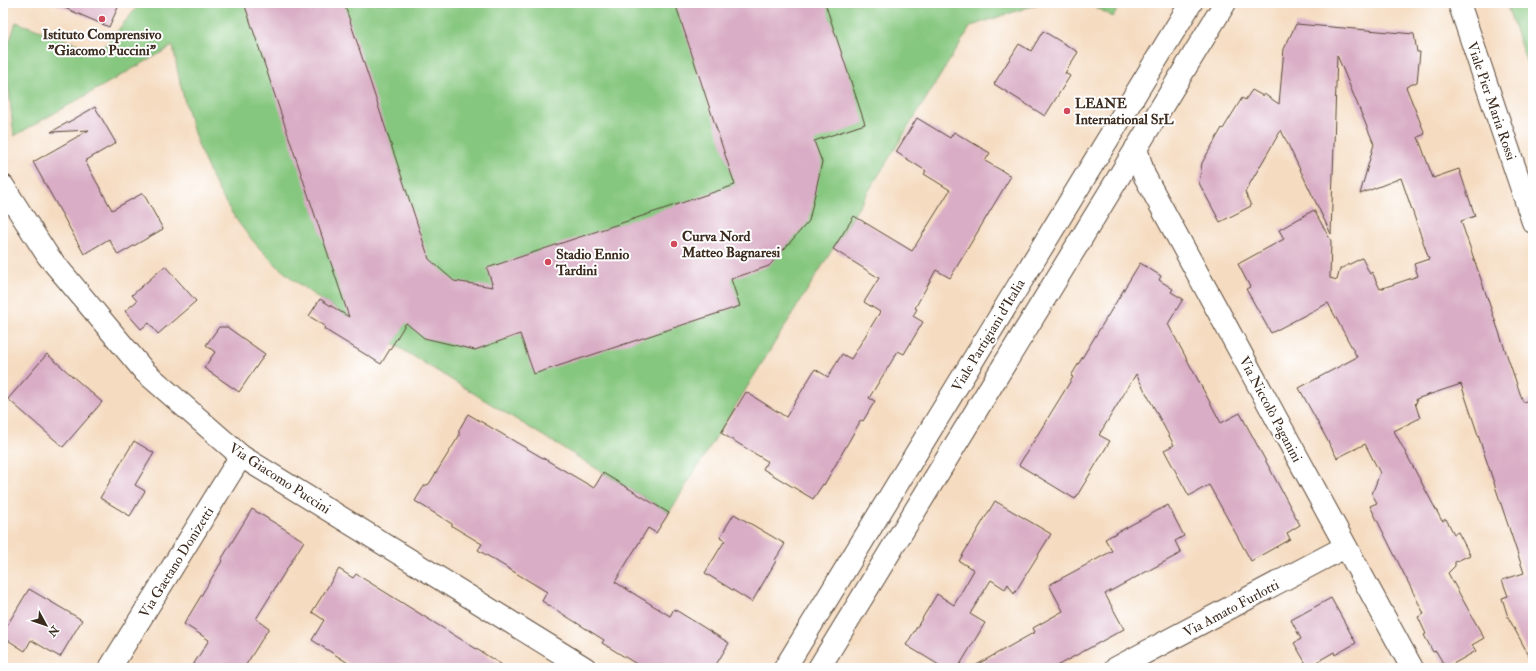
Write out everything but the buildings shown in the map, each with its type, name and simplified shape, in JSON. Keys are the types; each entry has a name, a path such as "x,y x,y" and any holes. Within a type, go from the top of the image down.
{"street":[{"name":"Viale Partigiani d'Italia","path":"819,668 1225,3"},
{"name":"Viale Pier Maria Rossi","path":"1459,3 1533,222"},
{"name":"Viale Partigiani d'Italia","path":"785,668 1187,9"},
{"name":"Via Niccolò Paganini","path":"1136,148 1144,175 1412,668"},
{"name":"Via Giacomo Puccini","path":"3,186 48,256 145,372 241,456 585,668"},
{"name":"Via Gaetano Donizetti","path":"110,668 241,456"},
{"name":"Via Amato Furlotti","path":"1116,668 1345,547"}],"green space":[{"name":"Stadio Ennio Tardini","path":"141,3 1041,3 971,26 669,513 318,298 275,264 249,236 231,212 204,160 185,104 173,46 14,136 5,56 16,22 99,52"},
{"path":"1089,3 1121,3 1113,17"},
{"path":"1506,3 1533,3 1533,81"}],"place":[{"name":"Istituto Comprensivo \"Giacomo Puccini\"","path":"102,19"},
{"name":"LEANE International SrL","path":"1067,111"},
{"name":"Curva Nord Matteo Bagnaresi","path":"674,244"},
{"name":"Stadio Ennio Tardini","path":"548,262"}]}
